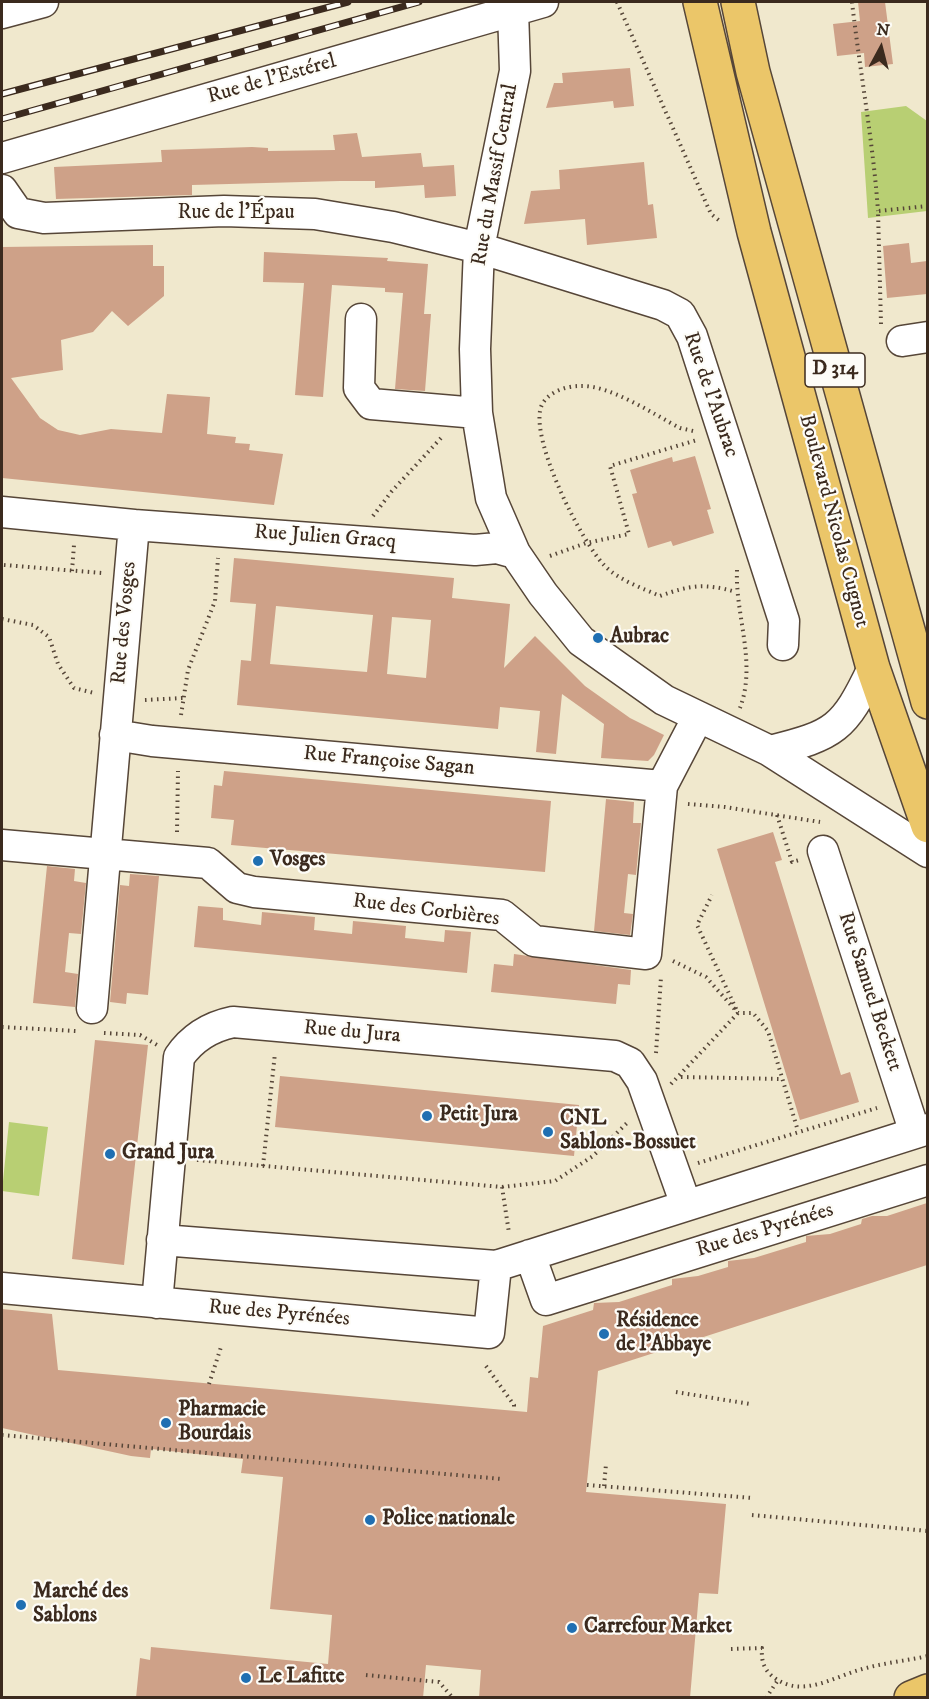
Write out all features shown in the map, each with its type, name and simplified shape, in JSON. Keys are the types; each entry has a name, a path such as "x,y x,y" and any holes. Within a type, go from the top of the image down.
{"main road":[{"name":"Boulevard Nicolas Cugnot","path":"700,2 754,232 873,668 927,826"},
{"name":"Boulevard Nicolas Cugnot","path":"738,2 753,72 922,669 927,702"},
{"path":"912,1698 927,1691"}],"street":[{"path":"2,13 44,2"},
{"name":"Rue de l'Estérel","path":"2,158 543,2"},
{"name":"Rue du Massif Central","path":"513,10 515,71 479,248 475,350 477,413 491,498 519,559 581,640 664,700 770,752 927,852"},
{"name":"Rue de l'Épau","path":"2,190 18,213 44,218 224,211 315,214 393,227 479,248"},
{"name":"Rue de l'Aubrac","path":"479,248 630,294 680,314 692,336 719,438 784,621 783,645"},
{"path":"361,319 359,388 371,404 477,413"},
{"path":"2,512 134,525"},
{"name":"Rue Julien Gracq","path":"134,525 475,549 497,548 519,559"},
{"name":"Rue des Vosges","path":"105,854 134,525"},
{"path":"770,752 814,740 830,731 857,702 873,668"},
{"path":"646,954 661,794 698,717"},
{"name":"Rue Françoise Sagan","path":"116,735 661,794"},
{"name":"Rue des Corbières","path":"2,845 208,863 237,888 254,892 502,915 534,942 646,954"},
{"name":"Rue Samuel Beckett","path":"823,851 904,1100 921,1131"},
{"path":"92,1008 105,854"},
{"name":"Rue du Jura","path":"157,1303 179,1057 190,1041 219,1025 232,1022 615,1056 630,1064 645,1092 686,1205"},
{"path":"162,1240 513,1260 921,1131"},
{"name":"Rue des Pyrénées","path":"513,1260 546,1300 927,1180"},
{"name":"Rue des Pyrénées","path":"2,1288 489,1333 513,1260"}],"path":[{"path":"617,2 711,214 728,228 754,232"},
{"path":"852,2 873,138 878,211 881,327 915,339"},
{"path":"878,211 927,206"},
{"path":"719,438 680,428 602,389 579,386 552,393 542,406 539,422 550,469 586,543 605,567 634,585 660,596 690,585 714,585 736,592"},
{"path":"355,541 392,491 446,431 477,413"},
{"path":"519,559 628,534 610,466 719,438"},
{"path":"177,860 177,743 188,670 215,601 219,575 218,531"},
{"path":"731,732 743,699 747,660 736,592 737,562"},
{"path":"4,565 129,575"},
{"path":"2,619 33,625 49,637 57,664 74,688 118,700 183,699"},
{"path":"661,794 725,807 823,822 834,847 823,851"},
{"path":"712,895 697,926 738,1013"},
{"path":"646,954 668,958 706,977 738,1013"},
{"path":"170,1157 502,1187 555,1180 593,1156 645,1092 655,1063 663,980 646,954"},
{"path":"680,1077 738,1013 753,1013 768,1031 798,1131"},
{"path":"263,1166 278,1026"},
{"path":"645,1092 680,1077 782,1079"},
{"path":"673,1171 904,1100"},
{"path":"502,1187 513,1260"},
{"path":"209,1384 221,1347"},
{"path":"486,1365 514,1405 514,1412"},
{"path":"676,1392 750,1404"},
{"path":"2,1435 502,1479"},
{"path":"604,1486 606,1464"},
{"path":"587,1485 753,1498"},
{"path":"752,1515 927,1531"},
{"path":"731,1649 762,1648 764,1666 778,1680 789,1686 807,1687 860,1670 927,1656"},
{"path":"366,1674 440,1682 453,1698"},
{"path":"766,1698 778,1680"}],"green space":[{"path":"906,106 927,121 927,211 868,218 861,112"},
{"path":"9,1122 48,1127 39,1196 2,1191"}],"building":[{"path":"858,2 885,2 893,64 865,67 864,53 837,56 833,24 860,21"},
{"path":"630,68 634,106 614,108 613,101 546,108 554,83 563,83 562,73"},
{"path":"357,133 362,157 421,153 423,167 454,165 456,196 425,198 424,185 375,188 375,181 340,181 192,185 192,195 56,199 54,167 162,162 161,150 252,147 268,148 268,151 335,150 333,135"},
{"path":"644,162 648,205 653,204 657,238 587,245 585,219 524,224 531,191 560,189 559,170"},
{"path":"909,243 911,263 927,261 927,294 887,298 883,246"},
{"path":"153,245 153,266 164,266 164,296 128,326 112,311 93,332 61,340 63,370 11,378 40,418 58,430 80,435 111,429 162,433 167,394 210,397 207,434 236,437 235,443 250,444 249,450 283,454 274,505 2,478 2,247"},
{"path":"264,252 388,258 387,261 428,264 424,314 431,314 425,391 395,389 403,293 385,292 385,288 332,285 323,397 295,395 304,283 263,282"},
{"path":"695,456 711,509 707,510 714,533 673,546 671,541 648,548 632,494 637,493 630,470 672,457 673,462"},
{"path":"234,558 454,578 452,598 510,604 504,668 535,636 585,686 630,718 664,735 654,755 648,761 601,758 604,724 562,694 556,754 536,752 540,711 500,707 498,729 237,705 241,660 251,661 256,604 230,602","holes":["276,606 373,615 367,672 270,664","392,617 431,620 426,678 387,674"]},
{"path":"224,771 551,801 545,872 231,845 234,820 211,818 214,785 222,786"},
{"path":"606,799 634,802 633,823 641,823 636,875 628,874 624,913 633,914 630,935 594,931"},
{"path":"773,832 782,860 775,862 841,1075 850,1072 859,1102 800,1120 717,849"},
{"path":"47,866 75,869 74,881 86,883 81,934 69,933 65,972 78,974 75,1007 33,1003"},
{"path":"130,874 159,876 148,995 127,993 126,1004 110,1002 120,885 129,886"},
{"path":"198,906 223,908 223,920 261,925 262,912 315,917 314,930 352,934 353,921 406,926 405,938 444,942 445,930 471,932 467,973 194,947"},
{"path":"514,954 631,970 630,985 618,984 616,1004 491,992 494,964 513,966"},
{"name":"Grand Jura","path":"95,1040 148,1045 124,1265 72,1259"},
{"name":"Petit Jura","path":"280,1076 579,1105 574,1156 275,1127"},
{"path":"927,1203 927,1265 598,1371 586,1492 726,1504 718,1594 699,1593 690,1698 479,1698 481,1670 426,1665 423,1698 136,1698 140,1658 150,1660 151,1647 328,1664 332,1615 270,1609 283,1477 241,1473 243,1459 151,1449 150,1458 131,1456 2,1428 2,1309 52,1314 58,1370 527,1412 530,1377 538,1378 543,1326 593,1310 594,1303 619,1302 672,1285 672,1279 698,1276 728,1267 728,1261 754,1258 806,1242 806,1236 830,1234 861,1224 862,1219 887,1216"}],"railway":[{"path":"2,94 348,2"},
{"path":"2,119 419,2"}],"place":[{"name":"Aubrac","path":"598,638"},
{"name":"Vosges","path":"258,861"},
{"name":"Petit Jura","path":"427,1116"},
{"name":"CNL Sablons-Bossuet","path":"548,1132"},
{"name":"Grand Jura","path":"110,1154"},
{"name":"Résidence de l'Abbaye","path":"604,1334"},
{"name":"Pharmacie Bourdais","path":"166,1423"},
{"name":"Police nationale","path":"370,1520"},
{"name":"Marché des Sablons","path":"21,1605"},
{"name":"Carrefour Market","path":"572,1628"},
{"name":"Le Lafitte","path":"246,1678"}]}
